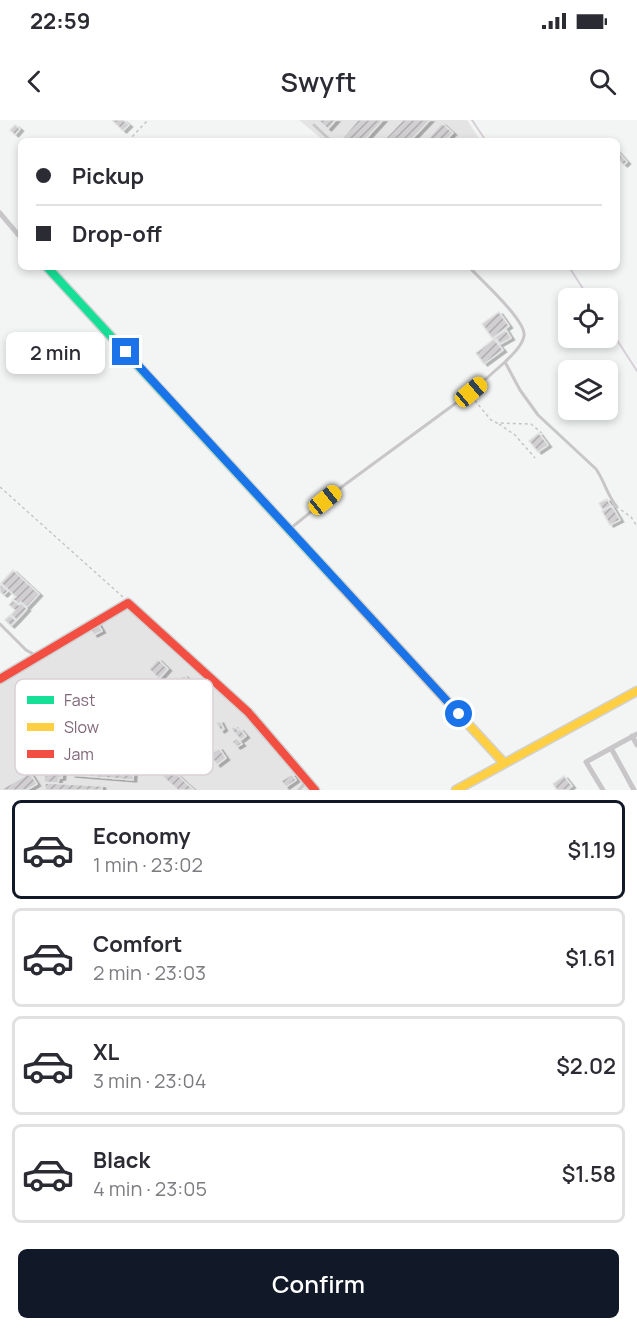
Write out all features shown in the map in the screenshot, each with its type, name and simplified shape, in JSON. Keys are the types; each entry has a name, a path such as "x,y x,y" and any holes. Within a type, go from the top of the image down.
{"main road":[{"path":"50,270 504,763"},
{"path":"0,679 128,603 212,679"},
{"path":"213,680 248,712 315,790"},
{"path":"456,790 637,690"}],"street":[{"path":"0,213 18,234"},
{"path":"603,790 586,762 635,735 637,745"},
{"path":"611,748 634,790"}],"lane":[{"path":"314,125 329,138"},
{"path":"289,530 352,479 471,392 518,348 525,335 524,328 517,317 472,270"},
{"path":"505,362 520,390 538,415 597,469 607,493 618,507"},
{"path":"0,624 26,650 37,656"},
{"path":"299,790 308,781"}],"path":[{"path":"131,138 148,120"},
{"path":"471,392 491,420 514,435 535,458"},
{"path":"498,423 531,424 542,433"},
{"path":"0,487 128,603"},
{"path":"618,507 631,517 637,526"}],"shaded area":[{"path":"299,120 467,120 479,138 320,138"},
{"path":"126,605 207,679 15,679 15,775 213,775 213,685 246,715 311,790 0,790 0,680"}],"building":[{"path":"112,120 123,120 129,125 123,131"},
{"path":"318,120 336,120 328,129"},
{"path":"358,120 383,120 367,138 343,138"},
{"path":"403,120 430,120 413,138 386,138"},
{"path":"442,123 453,133 448,138 429,138"},
{"path":"15,125 20,129 15,135 10,130"},
{"path":"620,154 627,162 624,165 620,161"},
{"path":"499,312 509,326 492,338 482,324"},
{"path":"506,330 511,338 500,344 495,337"},
{"path":"494,339 503,350 484,364 476,353"},
{"path":"539,433 548,445 538,452 529,441"},
{"path":"607,499 611,506 603,510 599,503"},
{"path":"612,506 620,520 610,525 602,511"},
{"path":"13,570 39,594 27,607 13,599 16,597 1,583"},
{"path":"0,584 8,591 4,595 0,592"},
{"path":"13,600 19,605 21,603 27,609 17,620 11,615 15,610 9,605"},
{"path":"10,615 16,621 11,626 5,620"},
{"path":"97,622 102,631 94,635 89,627"},
{"path":"158,659 168,669 159,679 149,669"},
{"path":"220,721 224,729 221,731 216,723"},
{"path":"234,726 246,736 241,740 231,729"},
{"path":"237,738 242,744 237,747 232,742"},
{"path":"219,748 226,758 217,765 213,759 213,753"},
{"path":"292,774 296,780 286,787 281,781"},
{"path":"26,775 31,775 37,784 27,790 0,790"},
{"path":"45,775 62,775 58,783 44,782"},
{"path":"72,775 133,775 133,780"},
{"path":"178,775 194,790 178,790 163,777"},
{"path":"564,776 572,786 567,790 557,790 553,784"},
{"path":"45,783 102,786 102,790 45,790"}],"waterway":[{"path":"472,120 484,138"},
{"path":"571,270 583,288"},
{"path":"618,342 637,371"}],"traffic: fast":[{"path":"50,270 342,587"}],"traffic: slow":[{"path":"342,587 504,763"},
{"path":"456,790 637,691"}],"traffic: jam":[{"path":"0,679 128,603 212,679"},
{"path":"213,680 248,712 315,790"}],"route":[{"path":"126,352 459,714"}]}
